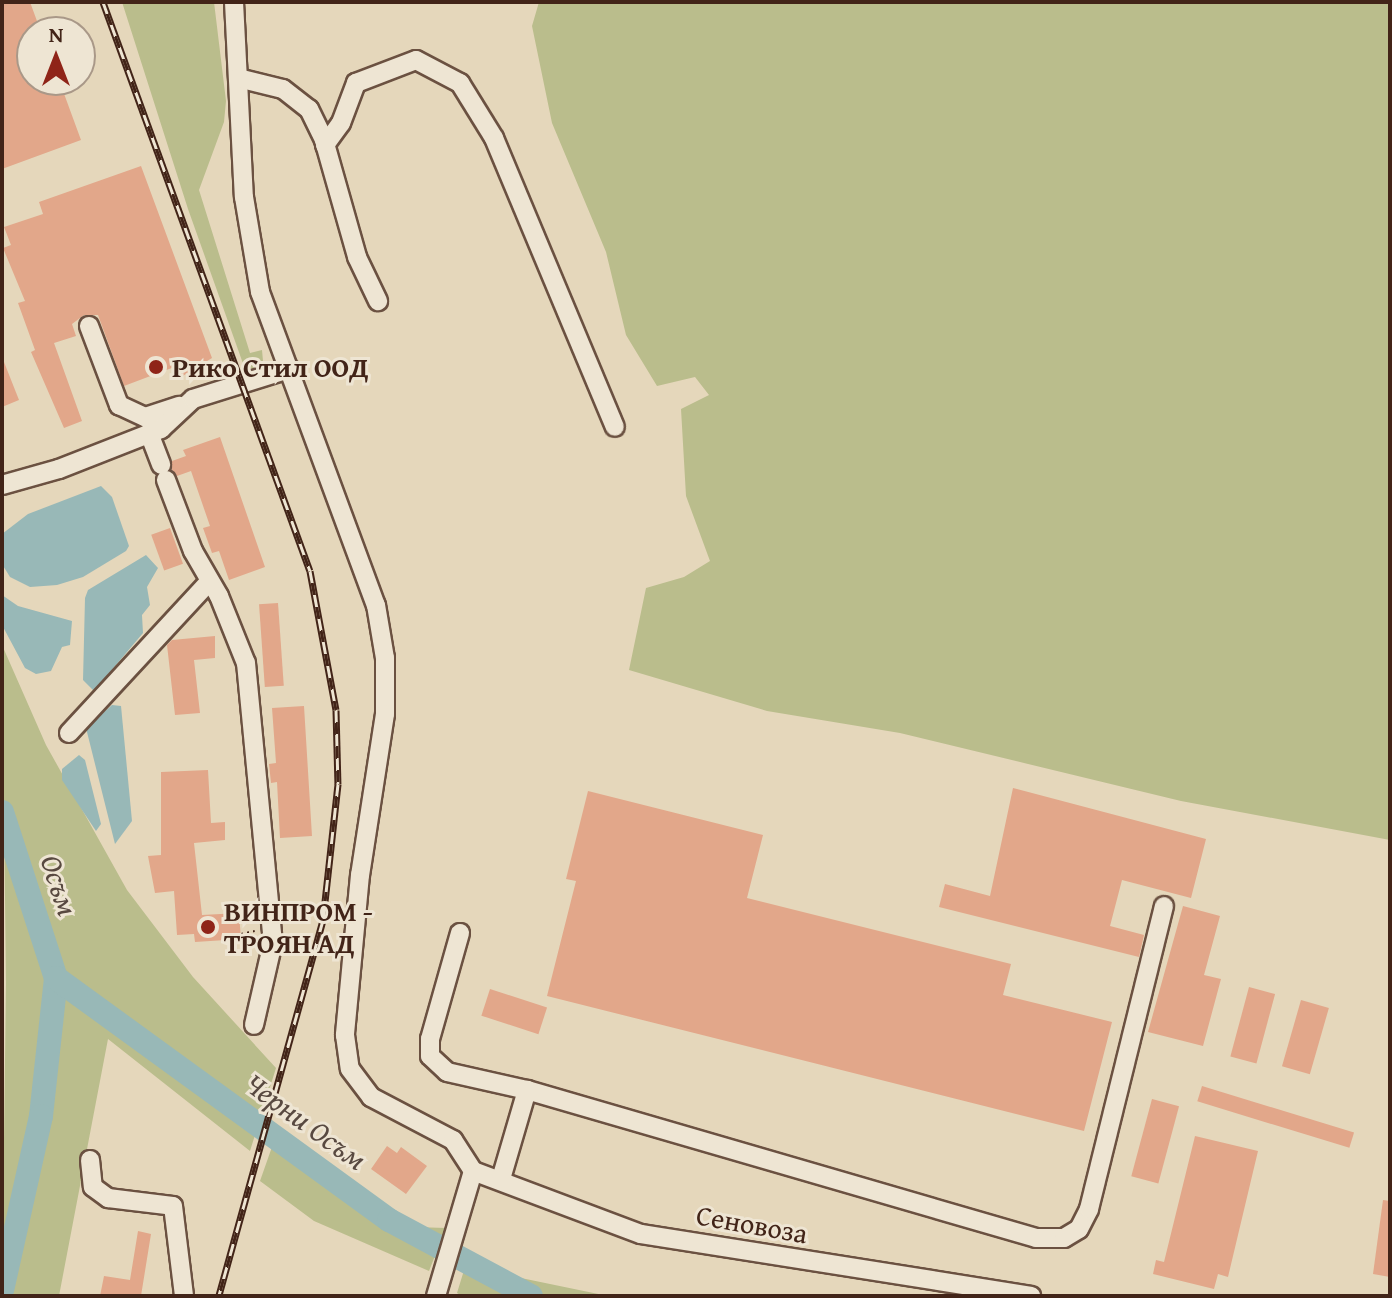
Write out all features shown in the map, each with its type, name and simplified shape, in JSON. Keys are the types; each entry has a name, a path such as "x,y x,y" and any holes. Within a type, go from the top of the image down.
{"street":[{"path":"234,2 244,197 258,278 376,605 385,658 385,714 360,875 345,1035 350,1069 371,1097 453,1140 473,1171 436,1296"},
{"path":"325,145 341,123 356,83 416,60 460,83 494,138 615,427"},
{"path":"238,78 283,89 309,109 325,145 357,257 378,301"},
{"path":"89,326 119,405 145,417 289,369"},
{"path":"2,485 59,469 149,433 168,424 182,405"},
{"path":"149,433 246,663 259,831 270,882 273,942 254,1025"},
{"path":"69,733 210,581"},
{"path":"460,933 430,1056 447,1072 527,1090 1036,1238 1064,1238 1079,1229 1089,1209 1164,906"},
{"path":"501,1179 527,1090"},
{"path":"90,1160 93,1187 108,1198 173,1206 184,1296"},
{"name":"Сеновоза","path":"473,1171 501,1179 595,1220 641,1234 1031,1296"}],"green space":[{"path":"122,2 214,2 226,101 224,122 199,190 250,353 262,350 263,361 254,372 246,372 188,209"},
{"path":"539,2 1390,2 1390,840 1181,801 900,733 767,711 629,670 646,588 684,577 710,561 686,496 681,409 709,395 695,377 657,386 626,335 606,252 552,123 532,26"},
{"path":"2,645 46,745 127,890 193,977 276,1068 250,1151 108,1039 59,1296 2,1296 6,983"},
{"path":"273,1144 329,1190 415,1227 446,1228 429,1271 314,1221 260,1181"},
{"path":"469,1254 521,1278 608,1296 462,1296 457,1293"}],"water":[{"path":"101,486 112,497 129,546 126,551 83,577 57,585 30,587 10,577 2,564 2,534 28,514"},
{"path":"146,555 158,568 147,587 150,605 142,615 143,633 94,691 83,680 85,598 88,590"},
{"path":"2,595 18,606 72,621 70,645 62,647 51,671 36,674 25,668 2,625"},
{"path":"112,705 121,706 132,821 115,844 86,728"},
{"path":"79,755 85,760 101,824 96,831 62,780 62,769"}],"building":[{"path":"2,2 30,2 35,16 16,16 16,96 65,96 81,140 2,169"},
{"path":"141,166 212,358 181,377 177,366 124,386 98,315 84,315 72,324 76,336 54,343 82,421 64,428 31,352 35,350 18,303 25,301 3,248 11,245 4,227 43,214 39,202"},
{"path":"2,357 19,400 2,407"},
{"path":"220,437 265,567 229,580 219,551 212,553 203,528 210,526 191,471 177,476 172,470 172,461 186,456 183,450"},
{"path":"170,528 183,564 164,571 151,535"},
{"path":"278,603 284,686 265,687 259,604"},
{"path":"215,636 215,658 194,660 200,713 175,715 167,645 172,640"},
{"path":"304,706 312,836 280,838 277,782 271,783 269,764 276,763 272,708"},
{"path":"208,770 211,823 225,822 225,840 194,843 202,915 239,913 241,939 195,942 194,934 177,935 174,891 155,893 148,856 161,855 161,772"},
{"path":"1013,788 1206,839 1191,898 1122,880 1110,926 1144,935 1139,957 939,907 945,884 990,896"},
{"path":"588,791 763,835 747,898 1011,964 1003,995 1112,1022 1084,1131 547,996 576,881 566,879"},
{"path":"1183,906 1220,916 1204,975 1221,979 1203,1046 1148,1032"},
{"path":"1249,987 1275,994 1256,1064 1230,1057"},
{"path":"490,989 547,1008 538,1034 481,1016"},
{"path":"1301,1000 1329,1008 1310,1074 1282,1066"},
{"path":"1202,1086 1354,1132 1349,1148 1197,1101"},
{"path":"1152,1099 1179,1106 1158,1184 1131,1176"},
{"path":"1195,1136 1258,1151 1228,1277 1218,1274 1214,1289 1153,1274 1156,1260 1164,1262"},
{"path":"387,1146 397,1153 401,1147 427,1166 406,1194 371,1169"},
{"path":"1383,1200 1390,1201 1390,1277 1373,1274"},
{"path":"138,1231 151,1234 141,1296 100,1296 104,1276 130,1280"}],"waterway":[{"name":"Осъм","path":"2,812 56,978 41,1116 2,1290"},
{"name":"Черни Осъм","path":"56,978 389,1220 531,1296"}],"railway":[{"path":"103,2 310,571 336,710 338,784 323,920 219,1296"}],"place":[{"name":"Рико Стил ООД","path":"156,367"},
{"name":"ВИНПРОМ - ТРОЯН АД","path":"208,927"}]}
